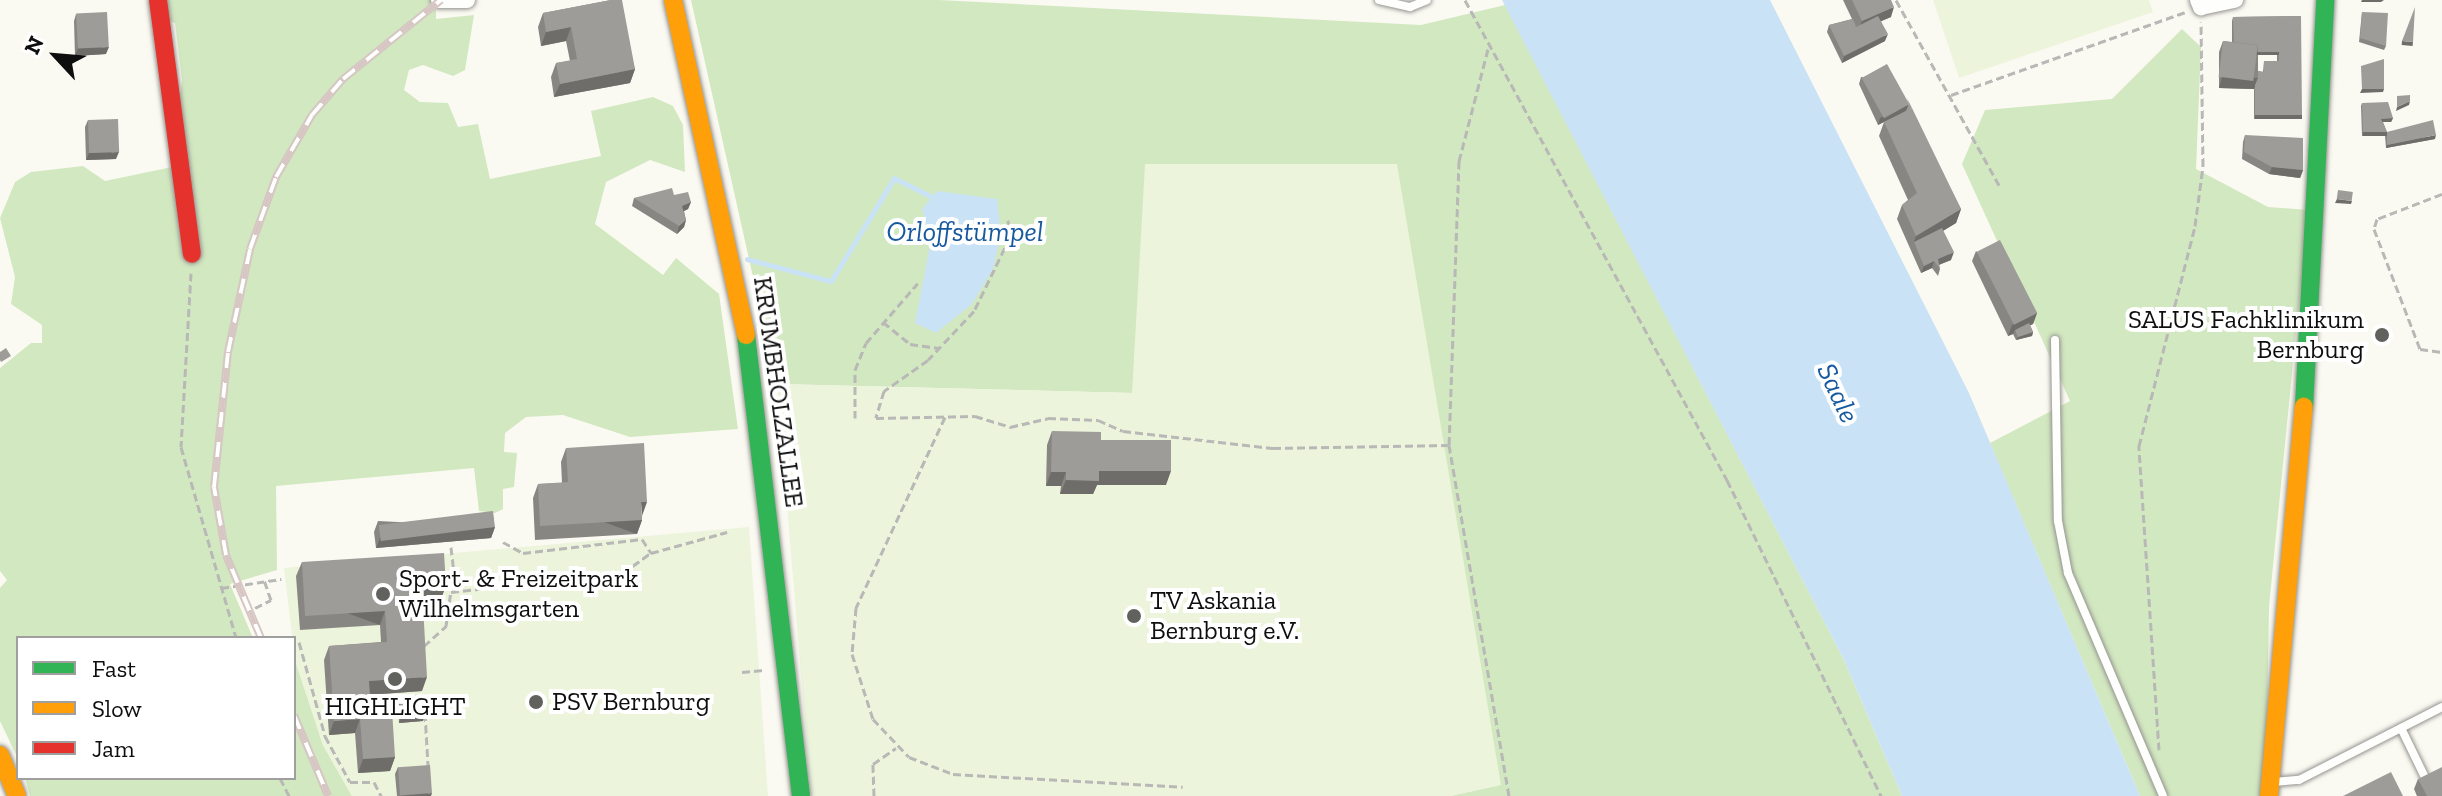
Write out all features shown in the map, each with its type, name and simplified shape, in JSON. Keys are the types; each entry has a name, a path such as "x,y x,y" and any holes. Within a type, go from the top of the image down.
{"street":[{"path":"158,0 192,254"},
{"path":"439,0 467,0"},
{"name":"KRUMBHOLZALLEE","path":"673,0 753,368 801,796"},
{"path":"2199,3 2235,0"},
{"path":"2269,789 2306,382 2325,0"},
{"path":"0,755 16,796"}],"lane":[{"path":"1379,0 1410,7 1427,0"},
{"path":"2055,340 2057,494 2068,573 2159,778 2163,796"},
{"path":"2269,789 2299,780 2442,707"},
{"path":"2401,728 2434,796"}],"path":[{"path":"1465,0 1488,49 1727,480 1881,796"},
{"path":"1896,0 1999,185"},
{"path":"1951,95 2199,3 2203,166 2195,226 2139,446 2159,778"},
{"path":"1488,49 1459,161 1449,445 1509,796"},
{"path":"2442,194 2377,219 2374,229 2420,349 2442,352"},
{"path":"1008,220 1010,237 998,270 974,311 940,347 884,391 876,418 991,418 1010,427 1048,418 1098,420 1123,431 1273,448 1449,445"},
{"path":"192,254 181,447 235,636"},
{"path":"855,418 855,370 883,322 918,283"},
{"path":"883,322 910,344 940,347"},
{"path":"945,417 873,567 851,633 866,707 897,748 930,767 991,782 1183,787"},
{"path":"456,591 623,573 651,553 727,532"},
{"path":"503,542 523,553 642,539 651,553"},
{"path":"421,653 446,626 456,591 451,547"},
{"path":"221,588 281,579"},
{"path":"255,608 271,600 264,580"},
{"path":"245,584 247,591"},
{"path":"299,642 325,736 350,782 374,782 381,796"},
{"path":"742,672 766,670"},
{"path":"424,701 429,780"},
{"path":"874,796 873,764 897,748"}],"green space":[{"path":"162,0 436,0 436,19 474,15 465,70 453,76 423,65 409,70 404,90 420,102 448,103 458,127 478,124 490,179 601,156 591,111 653,97 673,106 683,125 685,172 650,160 606,182 595,224 663,275 676,258 719,294 738,429 630,437 563,415 526,417 505,433 504,452 517,453 514,487 503,489 503,509 495,513 479,511 474,468 276,486 277,570 230,584 252,636 16,636 16,755 0,721 0,588 7,580 0,571 0,368 31,343 42,343 42,325 11,304 15,277 0,218 15,182 31,172 83,166 105,181 172,167 182,80 175,23 164,19"},
{"path":"691,0 939,0 1421,25 1505,5 1844,660 1902,796 1450,796 1500,785 1136,377 1132,393 777,384"},
{"path":"1933,0 2149,0 2153,12 1959,78"},
{"path":"2182,29 2201,47 2196,169 2268,207 2308,210 2269,607 2266,796 2140,796 1990,443 2070,401 1962,164 1985,110 2112,99"},
{"name":"TV Askania Bernburg e.V.","path":"1145,164 1397,164 1501,785 1450,796 811,796 777,384 1132,393"},
{"name":"PSV Bernburg","path":"749,527 768,796 352,796 323,745 296,663 296,636 292,636 284,568"},
{"path":"296,663 323,745 352,796 30,796 26,780 296,780"}],"water":[{"name":"Saale","path":"1502,0 1770,0 1969,393 2140,796 1902,796 1844,660"},
{"name":"Orloffstümpel","path":"937,191 997,199 1001,233 993,269 972,304 936,333 915,323 931,240 922,209"}],"building":[{"path":"622,0 635,69 560,84 556,63 577,59 571,27 546,32 543,13"},
{"path":"1852,0 1891,0 1894,7 1862,21"},
{"path":"2415,7 2413,42 2402,41"},
{"path":"107,12 109,47 78,49 76,14"},
{"path":"2362,12 2388,13 2386,46 2360,38"},
{"path":"1878,16 1888,34 1844,56 1829,25 1853,19 1856,27"},
{"path":"2301,16 2302,115 2255,115 2258,71 2264,72 2264,61 2279,61 2279,52 2258,52 2258,45 2234,42 2233,17"},
{"path":"2223,41 2258,45 2253,81 2219,77"},
{"path":"2384,59 2384,89 2362,89 2361,66"},
{"path":"1887,64 1909,104 1884,118 1862,78"},
{"path":"2410,95 2410,101 2397,107 2397,96"},
{"path":"2388,102 2393,118 2381,119 2387,132 2363,132 2362,103"},
{"path":"1912,108 1961,209 1916,236 1902,205 1917,193 1884,122"},
{"path":"118,119 119,152 89,153 88,120"},
{"path":"2433,120 2436,135 2387,145 2387,132"},
{"path":"2245,135 2303,138 2303,170 2272,167 2244,152"},
{"path":"672,188 674,195 688,192 691,202 682,206 686,220 679,226 634,198"},
{"path":"2338,190 2353,192 2352,201 2337,199"},
{"path":"1942,228 1954,252 1938,259 1940,269 1934,261 1924,266 1914,242"},
{"path":"2000,240 2037,313 2014,325 1977,252"},
{"path":"2029,323 2033,332 2018,337 2015,330"},
{"path":"6,348 11,356 1,362 0,352"},
{"path":"1052,431 1101,432 1101,440 1171,440 1171,471 1099,471 1099,481 1066,480 1066,472 1051,472"},
{"path":"644,443 647,502 641,502 642,520 540,526 538,484 568,482 566,448"},
{"path":"493,511 495,527 381,541 379,525"},
{"path":"444,553 446,585 422,587 427,677 369,681 370,695 391,694 395,757 363,759 360,719 334,721 329,646 387,642 385,611 305,616 302,562"},
{"path":"424,695 425,714 401,715 400,696"},
{"path":"430,765 432,793 400,795 398,767"},
{"path":"2442,767 2442,796 2427,796 2418,779"},
{"path":"2391,772 2403,796 2343,796"}],"waterway":[{"path":"747,259 831,281 894,178 936,199"}],"railway":[{"path":"260,636 226,555 214,487 228,352 250,249 276,177 312,115 343,79 441,0"},
{"path":"296,720 328,796"}],"traffic: fast":[{"path":"2304,407 2325,0"},
{"path":"746,335 801,796"}],"traffic: slow":[{"path":"673,0 746,335"},
{"path":"2269,796 2304,407"},
{"path":"0,755 17,796"}],"traffic: jam":[{"path":"158,0 192,254"}],"place":[{"name":"SALUS Fachklinikum Bernburg","path":"2382,335"},
{"name":"Sport- & Freizeitpark Wilhelmsgarten","path":"383,594"},
{"name":"TV Askania Bernburg e.V.","path":"1134,616"},
{"name":"HIGHLIGHT","path":"395,679"},
{"name":"PSV Bernburg","path":"536,702"}]}
